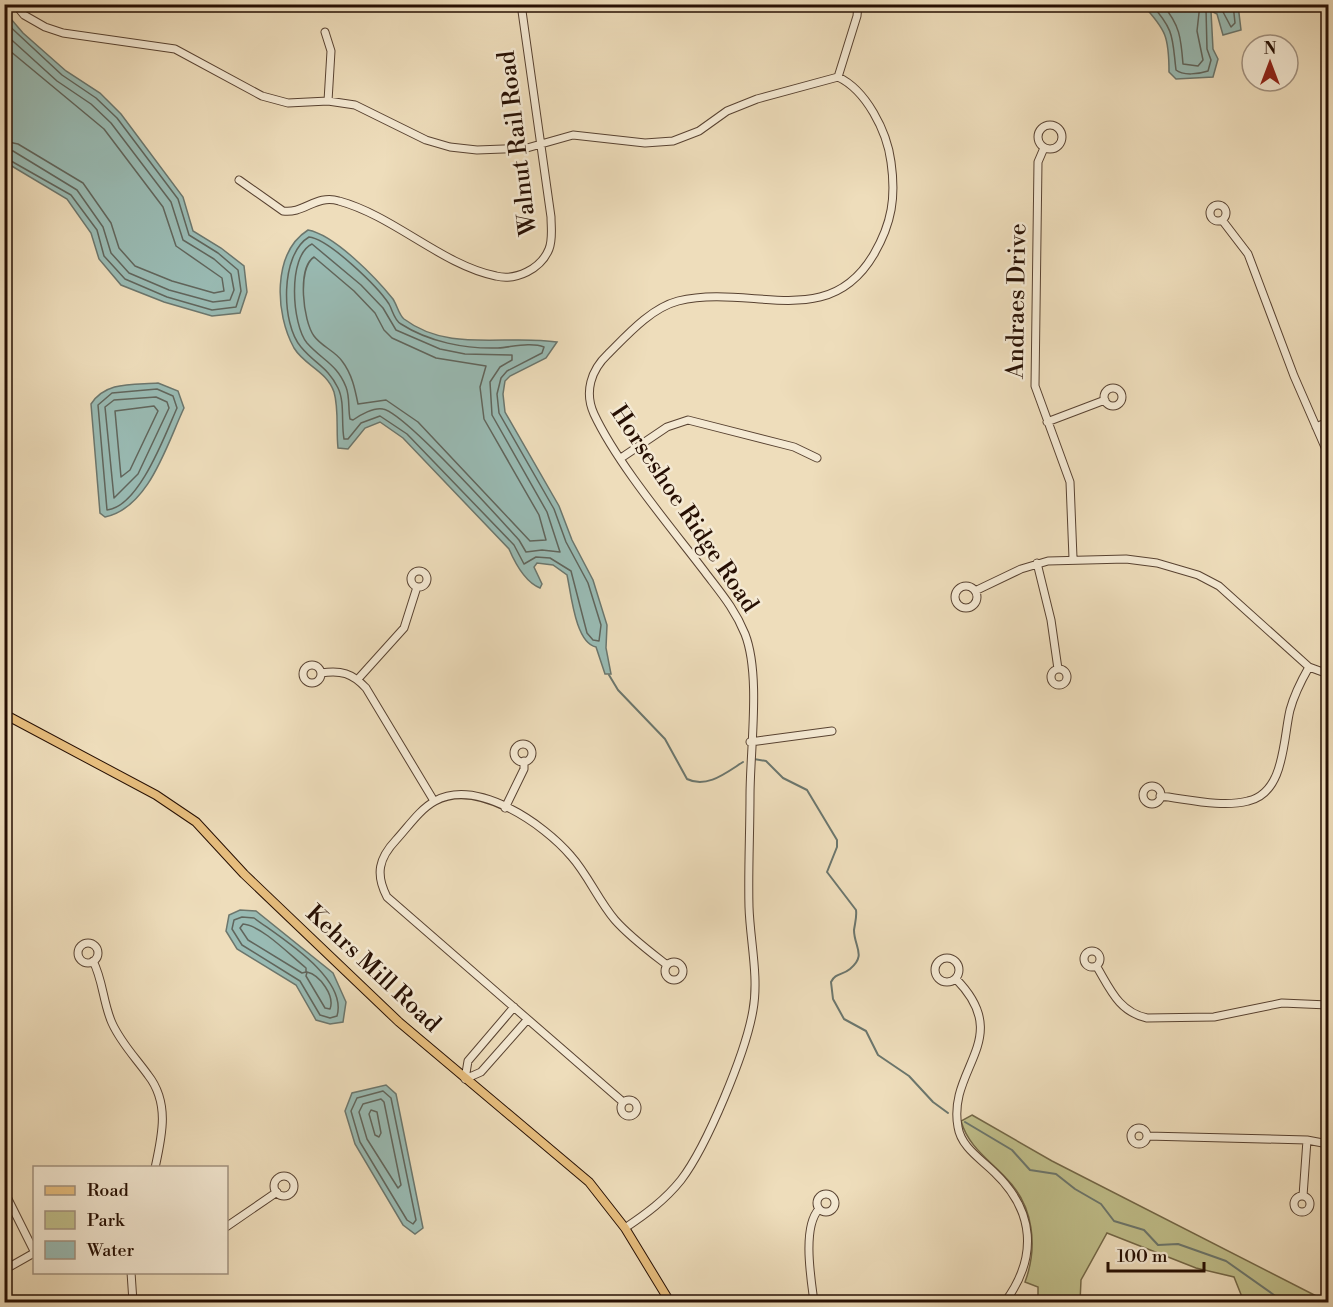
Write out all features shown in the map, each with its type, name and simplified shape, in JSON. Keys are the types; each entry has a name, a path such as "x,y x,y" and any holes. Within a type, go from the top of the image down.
{"main road":[{"name":"Kehrs Mill Road","path":"4,714 156,795 196,822 244,874 323,951 465,1079 574,1168 603,1199 625,1228 670,1302"}],"street":[{"path":"15,4 24,15 45,27 63,33 175,49 262,96 288,103 328,101 355,105 401,129 450,147 492,150 540,145 573,135 645,143 674,141 699,131 728,111 757,99 838,77 857,16 858,4"},
{"name":"Walnut Rail Road","path":"239,180 283,211 292,212 317,200 337,200 353,205 477,271 498,277 512,277 524,273 536,265 549,249 551,217 521,4"},
{"path":"325,32 331,51 328,101"},
{"name":"Horseshoe Ridge Road","path":"625,1228 650,1211 672,1191 698,1153 740,1055 753,1012 755,993 749,907 750,742 754,683 745,634 727,598 708,577 621,458 594,414 590,402 591,378 605,357 651,315 674,302 703,297 821,299 850,284 866,268 884,236 893,210 894,183 890,152 863,96 838,77"},
{"name":"Andraes Drive","path":"1044,148 1038,162 1035,386 1070,482 1073,558"},
{"path":"1222,220 1248,254 1316,427 1329,454"},
{"path":"1047,422 1105,400"},
{"path":"621,458 667,427 688,420 794,447 817,458"},
{"path":"1316,427 1329,422"},
{"path":"975,591 1037,563 1073,558 1126,559 1156,563 1208,579 1309,667 1329,674"},
{"path":"1037,563 1051,620 1058,669"},
{"path":"358,679 404,628 417,587"},
{"path":"1160,796 1239,803 1265,793 1277,773 1291,708 1309,667"},
{"path":"321,673 342,672 358,679 366,688 434,801"},
{"path":"750,742 832,731"},
{"path":"505,808 524,769 524,762"},
{"path":"623,1102 396,905 381,884 381,862 386,851 434,801 458,794 471,794 523,817 558,843 573,858 616,922 667,965"},
{"path":"93,962 113,1025 125,1048 152,1081 160,1099 162,1136 155,1166"},
{"path":"1097,967 1120,1004 1136,1015 1147,1018 1214,1017 1282,1004 1329,1005"},
{"path":"956,978 976,1004 981,1029 978,1051 959,1098 957,1118 960,1134 973,1153 1009,1188 1020,1204 1027,1226 1028,1239 1024,1270 1005,1302"},
{"path":"465,1079 468,1061 514,1007"},
{"path":"465,1079 481,1072 527,1020"},
{"path":"1147,1136 1307,1140 1329,1144"},
{"path":"1303,1196 1307,1140"},
{"path":"4,1191 33,1250"},
{"path":"228,1226 277,1192"},
{"path":"814,1302 809,1252 811,1225 819,1209"},
{"path":"4,1270 33,1253"},
{"path":"131,1274 133,1302"}],"green space":[{"path":"972,1115 1052,1161 1328,1302 1244,1302 1234,1277 1196,1268 1107,1233 1081,1280 1080,1302 1038,1302 1038,1287 1025,1282 1032,1241 1028,1214 1015,1189 968,1138 961,1121"}],"water":[{"path":"1143,5 1238,5 1241,30 1223,35 1217,14 1211,11 1213,49 1218,59 1213,77 1176,79 1169,72 1165,35 1157,21"},
{"path":"5,12 23,33 66,71 100,93 121,114 183,197 193,231 221,248 244,266 247,292 240,313 212,316 164,302 121,285 99,259 91,233 67,199 5,162"},
{"path":"308,230 330,240 354,258 393,299 402,317 421,329 440,336 459,339 557,342 546,358 510,376 505,381 503,394 505,412 559,506 572,540 593,580 607,625 606,648 611,674 605,674 596,647 583,636 579,627 567,575 553,565 537,563 534,567 542,584 540,588 525,577 509,549 403,438 380,422 365,428 348,449 338,448 334,392 326,379 294,348 283,318 280,285 283,268 296,240"},
{"path":"158,383 178,391 184,408 155,473 145,488 134,501 120,511 105,517 100,513 91,404 104,391 112,388 130,384"},
{"path":"240,910 256,911 333,973 346,1002 343,1022 330,1024 316,1020 296,985 237,949 226,931 229,915"},
{"path":"386,1085 396,1094 423,1228 415,1234 403,1225 355,1144 345,1111 352,1093"}],"waterway":[{"path":"609,675 618,690 665,739 687,779 694,782 709,781 743,762"},
{"path":"754,759 766,761 783,778 807,790 837,840 837,847 827,872 856,910 854,930 859,955 850,969 831,982 833,999 844,1019 866,1031 878,1055 909,1076 933,1102 948,1113"},
{"path":"965,1122 1012,1150 1030,1170 1056,1174 1075,1189 1101,1204 1114,1221 1144,1230 1158,1245 1178,1244 1226,1261 1284,1302"}]}
